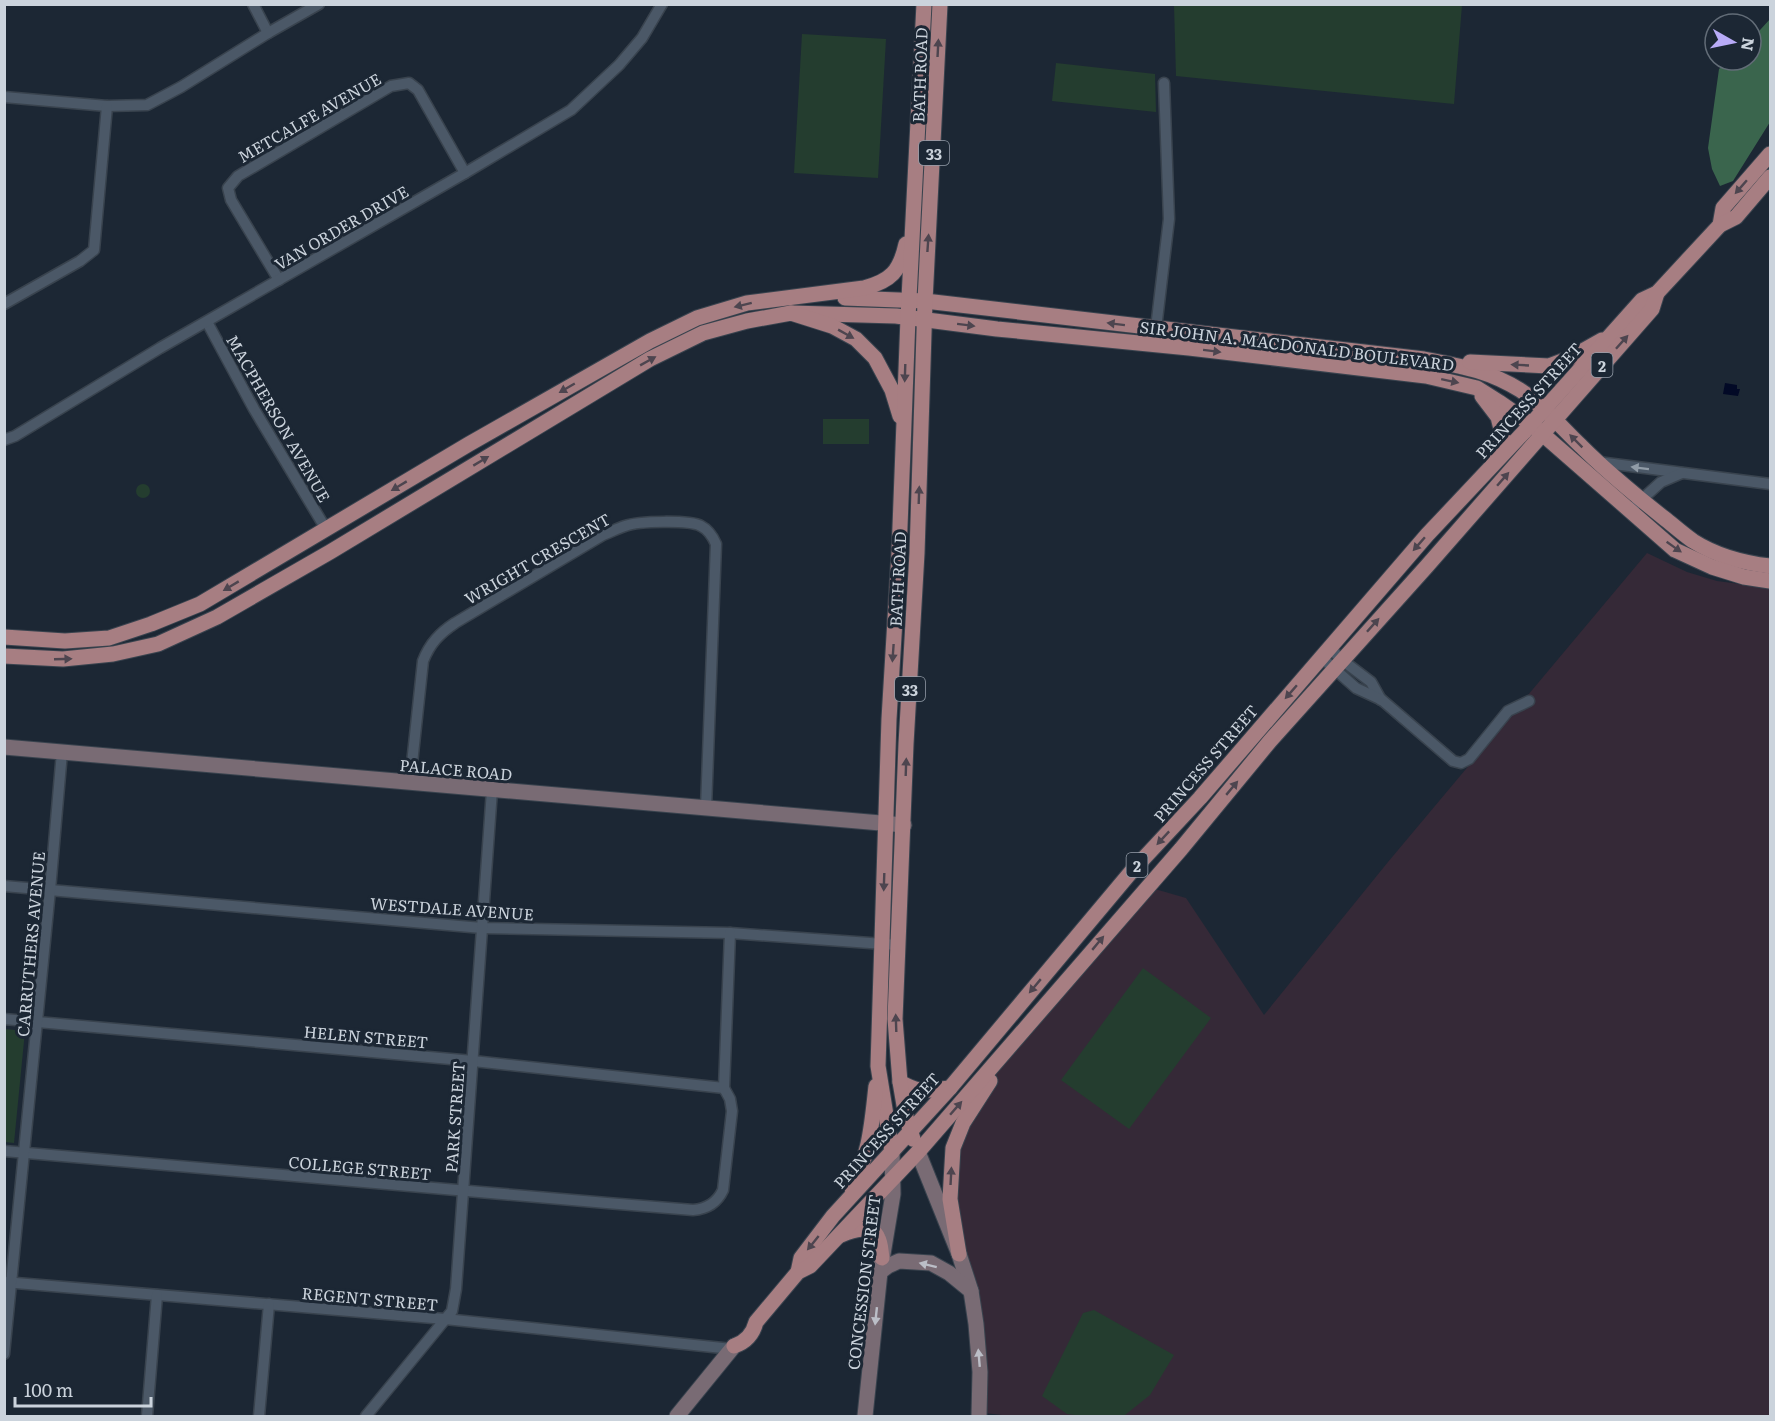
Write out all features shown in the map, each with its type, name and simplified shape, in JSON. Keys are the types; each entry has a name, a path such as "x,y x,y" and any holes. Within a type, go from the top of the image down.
{"main road":[{"name":"BATH ROAD","path":"892,1152 878,1066 889,718 899,553 924,4"},
{"name":"BATH ROAD","path":"918,1152 906,1117 900,1082 895,1019 906,744 917,553 924,320 940,4"},
{"name":"PRINCESS STREET","path":"1720,225 1723,208 1770,154"},
{"name":"PRINCESS STREET","path":"733,1348 738,1335 746,1325 756,1322 798,1272 810,1266 841,1235 1020,1036 1549,415 1612,334 1642,300 1657,293 1720,225 1736,217 1770,177"},
{"path":"4,637 65,641 109,638 151,624 200,604 469,444 650,341 697,318 747,303 880,284 899,267 914,203"},
{"name":"PRINCESS STREET","path":"1549,415 1652,309 1657,293"},
{"name":"SIR JOHN A. MACDONALD BOULEVARD","path":"800,296 925,301 1425,359 1476,370 1497,377 1522,392 1549,415 1598,462 1675,550 1712,567 1744,577 1770,581"},
{"path":"791,313 832,326 856,339 875,358 892,390 903,427"},
{"name":"SIR JOHN A. MACDONALD BOULEVARD","path":"4,656 63,659 113,654 158,644 217,617 650,359 703,333 747,321 791,313 896,316 1426,376 1477,388 1537,429 1635,505 1694,541 1719,554 1752,564 1770,566"},
{"path":"1425,359 1549,366 1570,358 1612,334"},
{"path":"1477,388 1498,417 1503,437 1490,469"},
{"name":"PRINCESS STREET","path":"798,1272 801,1258 833,1215 950,1088 1131,872 1200,798 1427,535 1490,469 1537,429"},
{"path":"326,529 342,534 362,532"},
{"path":"305,566 323,547 326,529"},
{"path":"959,1254 950,1199 953,1148 963,1123 1020,1036"},
{"path":"833,1215 862,1167 873,1121 878,1066"},
{"path":"900,1082 921,1091 950,1088"},
{"path":"841,1235 856,1230 871,1230 878,1238 881,1265"}],"street":[{"path":"253,4 268,33"},
{"path":"4,97 107,106 147,105 319,4"},
{"name":"VAN ORDER DRIVE","path":"4,440 15,436 571,110 619,65 642,38 662,4"},
{"path":"1154,345 1169,219 1164,82"},
{"name":"METCALFE AVENUE","path":"279,280 231,200 228,188 238,176 391,86 409,83 418,90 465,173"},
{"path":"4,304 80,261 94,250 107,106"},
{"name":"MACPHERSON AVENUE","path":"207,322 254,410 326,529"},
{"path":"1598,462 1770,484"},
{"path":"1635,505 1661,482 1682,473"},
{"name":"WRIGHT CRESCENT","path":"410,782 423,661 426,651 439,635 455,623 603,535 627,525 650,522 695,524 703,527 716,544 706,808"},
{"path":"1325,652 1338,664 1356,688 1382,700 1453,761 1461,763 1469,759 1508,711 1529,701"},
{"name":"PALACE ROAD","path":"4,747 904,825"},
{"name":"CARRUTHERS AVENUE","path":"4,1354 8,1282 24,1153 62,752"},
{"name":"PARK STREET","path":"366,1416 452,1311 456,1289 492,790"},
{"name":"WESTDALE AVENUE","path":"4,886 482,928 730,933 898,945"},
{"path":"724,1088 730,933"},
{"name":"HELEN STREET","path":"4,1019 473,1061 724,1088"},
{"name":"COLLEGE STREET","path":"4,1151 693,1210 712,1204 721,1196 725,1183 732,1111 730,1099 724,1088"},
{"name":"CONCESSION STREET","path":"865,1416 881,1265 893,1194 892,1152"},
{"path":"918,1152 959,1254 971,1291 980,1372 979,1416"},
{"path":"881,1265 888,1266 899,1261 931,1263 949,1273 971,1291"},
{"name":"REGENT STREET","path":"8,1282 445,1319 733,1348"},
{"path":"147,1416 157,1295"},
{"path":"259,1416 268,1304"},
{"name":"PRINCESS STREET","path":"677,1416 733,1348"}],"shaded area":[{"path":"1647,553 1687,572 1717,581 1770,588 1770,1416 1011,1416 984,1413 955,1226 952,1158 988,1084 1148,887 1186,898 1264,1015 1388,862"}],"green space":[{"path":"1174,5 1462,5 1454,104 1176,76"},
{"path":"1770,19 1770,122 1733,181 1720,186 1712,169 1708,148 1719,72 1763,72 1763,27"},
{"path":"802,34 886,39 878,178 794,173"},
{"path":"1056,63 1155,74 1156,112 1052,101"},
{"path":"823,419 869,419 869,444 823,444"},
{"path":"140,484 146,484 150,491 146,498 140,498 136,494 136,488"},
{"path":"1143,968 1211,1018 1129,1129 1061,1080"},
{"path":"5,1029 25,1031 14,1143 5,1142"},
{"path":"1094,1310 1174,1355 1150,1395 1125,1415 1067,1414 1042,1396 1083,1313"}],"water":[{"path":"1725,383 1737,385 1737,389 1740,389 1738,396 1723,394"}]}
